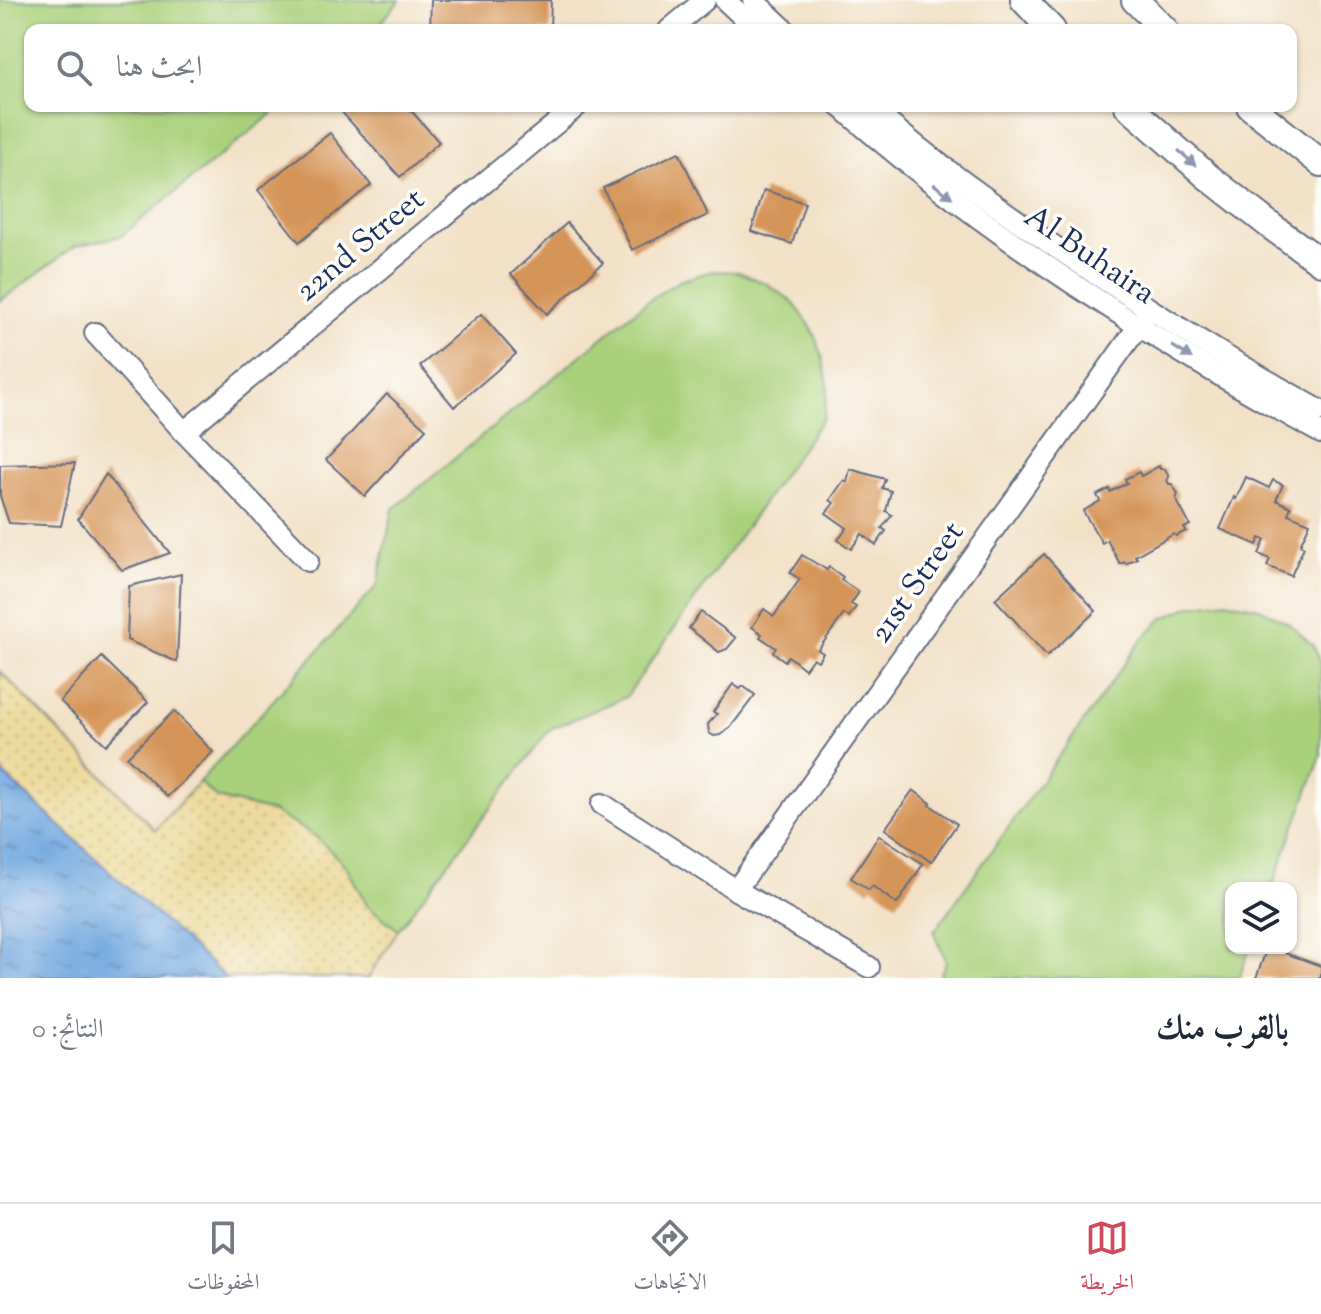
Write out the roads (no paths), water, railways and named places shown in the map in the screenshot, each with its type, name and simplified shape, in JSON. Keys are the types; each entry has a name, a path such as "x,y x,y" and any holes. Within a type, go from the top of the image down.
{"street":[{"path":"676,24 705,0"},
{"path":"725,0 751,24"},
{"path":"753,0 779,24"},
{"path":"1024,0 1046,24"},
{"path":"1135,0 1159,24"},
{"name":"22nd Street","path":"184,432 570,112"},
{"name":"Al Buhaira","path":"849,112 921,162"},
{"name":"Al Buhaira","path":"875,112 921,162 996,230 1144,318 1321,411"},
{"path":"1135,112 1207,176 1321,262"},
{"path":"1257,112 1321,163"},
{"name":"Al Buhaira","path":"1144,318 1270,405 1321,433"},
{"name":"21st Street","path":"736,890 1144,318"},
{"path":"95,333 184,432 308,561"},
{"path":"602,804 736,890 869,967"}],"water":[{"path":"0,771 226,978 0,978"}]}
